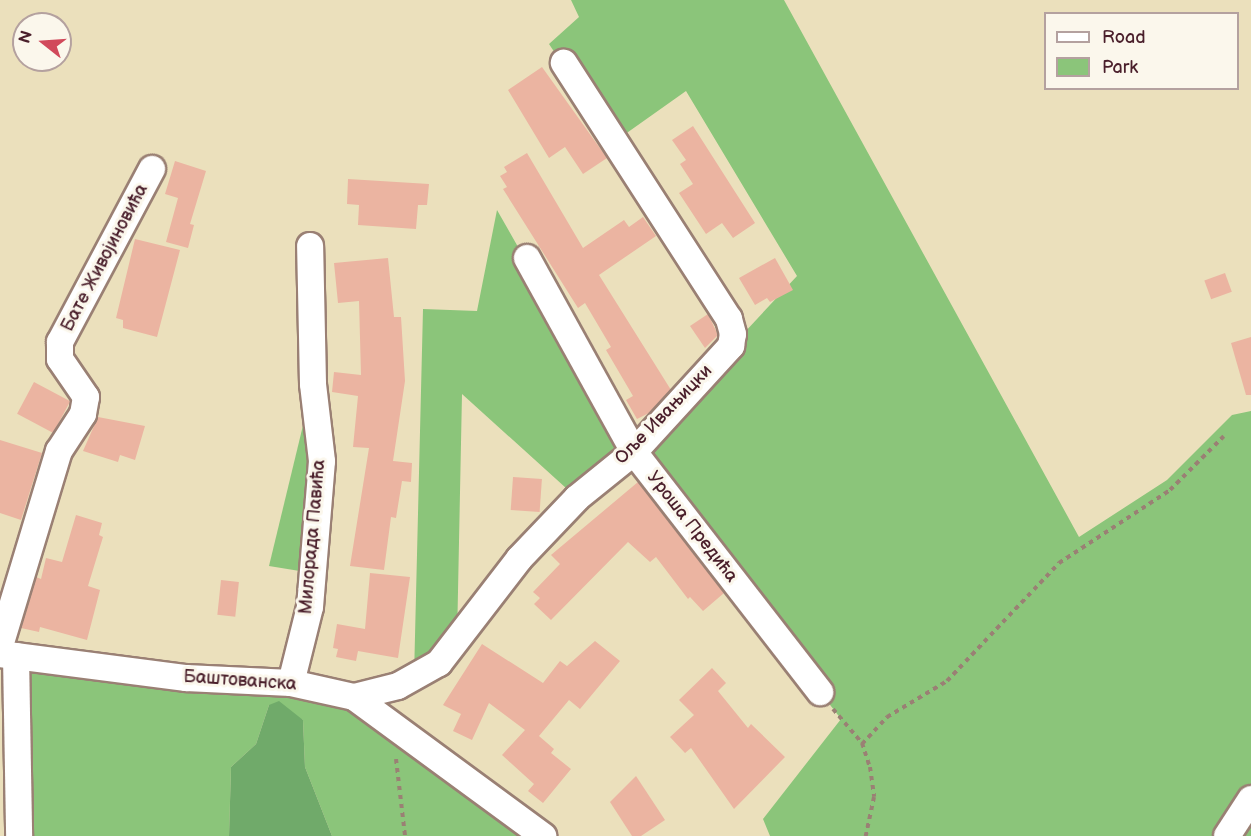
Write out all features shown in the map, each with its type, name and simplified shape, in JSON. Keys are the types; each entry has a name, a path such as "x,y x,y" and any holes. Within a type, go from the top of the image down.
{"street":[{"name":"Оље Ивањицки","path":"354,697 398,686 439,663 519,559 577,498 634,452 731,346 733,334 729,319 564,63"},
{"name":"Бате Живојиновића","path":"20,836 5,652 59,451 83,414 86,397 60,359 60,342 152,169"},
{"name":"Милорада Павића","path":"291,683 310,607 322,461 313,384 310,246"},
{"name":"Уроша Предића","path":"527,258 634,452 820,692"},
{"name":"Баштованска","path":"5,652 186,678 291,683 354,697 543,836"},
{"path":"1227,836 1251,799"}],"path":[{"path":"862,744 887,717 947,681 1059,563 1170,490 1224,436"},
{"path":"820,692 862,744 874,797 866,836"},
{"path":"392,723 405,836"}],"green space":[{"path":"571,0 784,0 1079,537 1167,480 1232,415 1251,411 1251,836 770,836 763,819 841,719 634,452 577,498 462,394 457,641 414,677 423,309 477,311 497,210 634,451 797,276 686,91 614,142 549,44 579,17"},
{"path":"313,384 312,573 269,566"},
{"path":"16,656 354,697 542,836 332,836 305,767 303,720 269,705 256,744 231,767 229,836 19,836"},
{"path":"279,701 303,720 305,767 332,836 229,836 231,767 256,744 269,705"}],"building":[{"path":"542,67 607,158 583,174 565,147 549,158 508,90"},
{"path":"693,126 755,223 733,238 722,223 706,234 679,193 693,184 680,164 686,160 672,140"},
{"path":"527,153 583,248 624,220 629,227 643,217 656,236 599,275 671,390 651,412 637,419 626,400 633,396 606,350 611,347 585,303 578,308 503,189 507,187 500,176 507,172 504,167"},
{"path":"175,161 206,171 190,224 194,225 188,248 166,242 178,198 165,194"},
{"path":"348,179 429,184 427,205 418,205 416,229 358,225 359,205 347,204"},
{"path":"135,239 180,250 157,337 123,328 123,320 116,318"},
{"path":"388,258 394,317 401,317 405,381 393,461 412,463 411,482 402,481 396,518 391,517 384,570 350,566 369,448 353,447 358,396 332,392 334,372 361,375 359,301 338,303 334,263"},
{"path":"775,258 793,290 770,302 767,298 755,305 739,278"},
{"path":"1225,273 1232,292 1211,299 1204,281"},
{"path":"708,314 718,335 705,348 690,326"},
{"path":"1251,337 1251,395 1246,395 1231,343"},
{"path":"34,382 70,401 53,433 17,414"},
{"path":"98,417 145,426 135,460 120,455 118,462 83,451"},
{"path":"0,440 42,453 21,520 0,513"},
{"path":"513,477 542,479 540,512 511,510"},
{"path":"638,482 724,593 703,611 690,597 688,599 656,557 650,562 628,542 551,620 534,604 540,598 533,592 560,564 551,555"},
{"path":"76,515 102,523 99,535 103,537 88,586 100,590 87,640 40,627 39,632 21,628 36,577 41,579 46,558 62,562"},
{"path":"370,573 410,577 398,658 358,651 356,661 336,657 338,649 333,648 337,624 365,629"},
{"path":"221,580 239,582 235,617 217,615"},
{"path":"595,641 620,661 580,709 569,700 539,736 554,749 551,753 571,769 543,803 528,791 534,784 502,755 525,730 489,703 472,740 453,731 461,714 443,705 482,644 543,683 560,661 567,666"},
{"path":"712,668 726,683 718,691 748,728 751,724 785,757 734,809 691,748 685,753 670,737 694,715 679,700"},
{"path":"636,776 665,820 641,836 632,836 610,802"}]}
